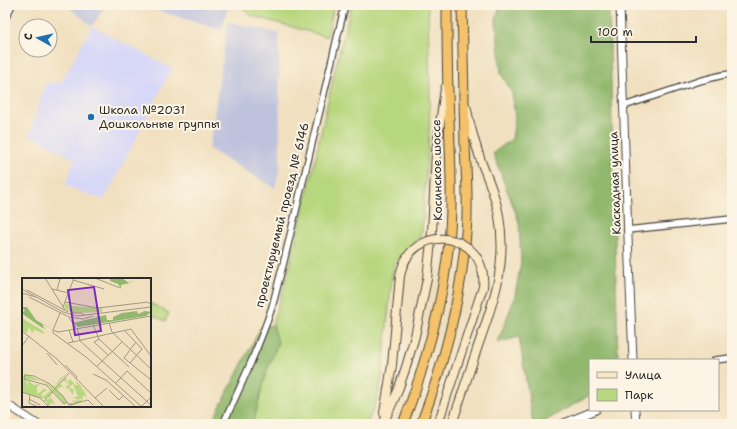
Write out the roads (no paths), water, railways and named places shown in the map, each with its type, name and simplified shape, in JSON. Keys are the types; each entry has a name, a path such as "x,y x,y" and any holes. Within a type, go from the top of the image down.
{"highway":[{"name":"Косинское шоссе","path":"403,424 430,347 438,314 448,252 452,189 447,50 447,5"},
{"path":"421,424 445,356 455,316 466,232 468,193 462,5"}],"main road":[{"path":"382,424 397,394 406,367 415,336 427,280 432,232 436,159 444,94 447,50"},
{"path":"452,423 492,304 499,276 502,254 499,215 475,143 464,92"},
{"path":"382,424 392,365 400,276 403,266 406,260 421,244 446,238 463,244 474,254 482,267 483,287 438,424"}],"street":[{"path":"5,19 12,5"},
{"name":"проектируемый проезд № 6146","path":"223,424 257,348 272,307 344,5"},
{"name":"Каскадная улица","path":"620,5 627,230 633,359"},
{"path":"624,106 699,81 732,74"},
{"path":"627,230 732,219"},
{"path":"719,360 732,358"},
{"path":"5,403 37,424"},
{"path":"562,424 594,411"},
{"path":"635,411 636,424"}],"place":[{"name":"Школа №2031 Дошкольные группы","path":"91,117"}]}
